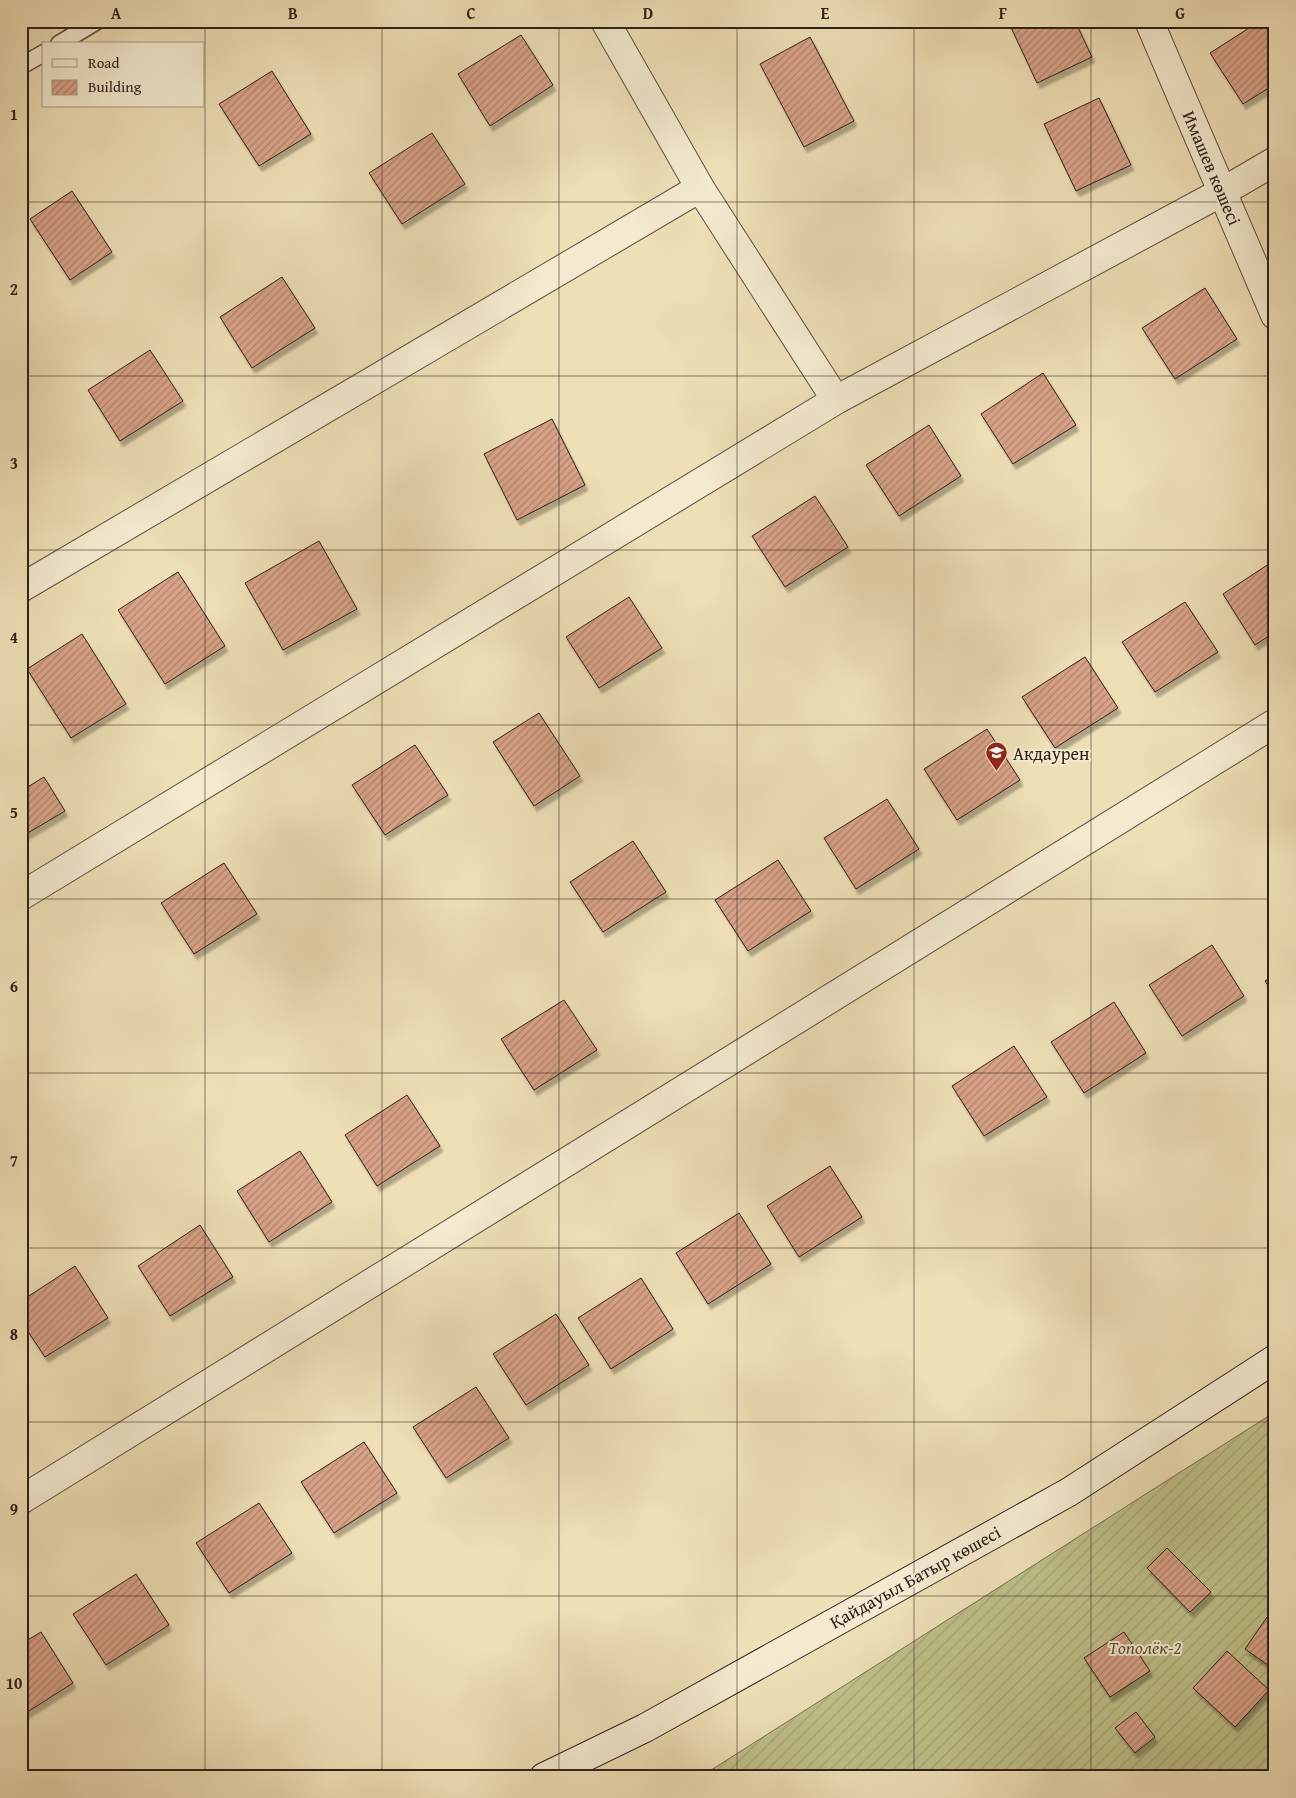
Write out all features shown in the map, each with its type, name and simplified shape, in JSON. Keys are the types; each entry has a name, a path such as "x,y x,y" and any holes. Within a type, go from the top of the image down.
{"street":[{"path":"605,21 700,188 836,400"},
{"name":"Имашев көшесі","path":"1149,21 1275,315"},
{"path":"21,896 836,400 1222,192 1275,161"},
{"path":"21,588 700,188"},
{"path":"21,1500 1275,723"},
{"name":"Қайдауыл Батыр көшесі","path":"544,1777 645,1728 1069,1492 1275,1359"}],"lane":[{"path":"62,42 96,21"},
{"path":"21,66 42,54"}],"green space":[{"name":"Тополёк-2","path":"1275,1412 1275,1777 699,1777 708,1772"}],"building":[{"path":"1008,21 1075,21 1092,57 1037,83"},
{"path":"1260,21 1275,21 1275,84 1243,104 1210,53"},
{"path":"521,35 553,85 490,126 458,74"},
{"path":"810,37 854,121 804,147 760,64"},
{"path":"272,71 311,134 259,166 219,104"},
{"path":"1099,98 1131,165 1076,191 1044,124"},
{"path":"432,133 465,184 402,224 369,173"},
{"path":"72,191 112,252 70,280 30,219"},
{"path":"282,277 315,328 252,368 220,317"},
{"path":"1205,288 1237,339 1175,379 1142,328"},
{"path":"150,350 183,401 120,441 88,390"},
{"path":"1043,373 1076,425 1013,464 981,414"},
{"path":"552,419 585,485 517,520 484,454"},
{"path":"929,425 961,476 899,516 866,465"},
{"path":"815,496 848,547 785,587 752,536"},
{"path":"319,541 357,609 283,650 245,583"},
{"path":"1275,560 1275,632 1255,645 1223,594"},
{"path":"178,572 225,646 165,684 118,610"},
{"path":"629,597 662,648 599,688 566,637"},
{"path":"1185,602 1218,652 1155,692 1122,642"},
{"path":"82,634 126,704 71,738 27,669"},
{"path":"1085,657 1118,708 1055,748 1022,697"},
{"path":"539,713 580,776 534,806 493,742"},
{"path":"987,729 1020,780 957,820 924,769"},
{"path":"415,745 448,795 385,835 352,785"},
{"path":"44,777 65,811 21,837 21,791"},
{"path":"887,799 919,849 856,889 824,838"},
{"path":"633,841 666,892 603,932 570,882"},
{"path":"778,860 811,911 748,951 715,900"},
{"path":"224,863 257,914 194,954 161,903"},
{"path":"1212,945 1244,996 1182,1036 1149,985"},
{"path":"1275,974 1275,996 1265,981"},
{"path":"564,1000 597,1050 534,1090 501,1039"},
{"path":"1114,1002 1146,1053 1084,1093 1051,1042"},
{"path":"1014,1046 1047,1097 984,1136 952,1086"},
{"path":"407,1095 440,1146 377,1186 345,1135"},
{"path":"300,1151 332,1202 269,1242 237,1191"},
{"path":"830,1166 862,1217 799,1257 767,1206"},
{"path":"739,1213 771,1264 708,1304 676,1253"},
{"path":"200,1225 233,1277 170,1316 138,1266"},
{"path":"75,1266 108,1318 45,1357 21,1321 21,1301"},
{"path":"641,1278 673,1329 611,1369 578,1318"},
{"path":"556,1314 589,1365 526,1405 493,1354"},
{"path":"476,1387 509,1438 446,1478 413,1427"},
{"path":"364,1442 397,1493 334,1533 301,1482"},
{"path":"259,1503 292,1553 229,1593 196,1543"},
{"path":"1167,1548 1211,1592 1190,1612 1147,1568"},
{"path":"136,1574 169,1625 106,1665 73,1614"},
{"path":"1272,1610 1275,1612 1275,1670 1245,1649"},
{"path":"41,1632 73,1683 21,1716 21,1644"},
{"path":"1124,1632 1150,1671 1110,1697 1084,1658"},
{"path":"1227,1651 1269,1690 1235,1727 1193,1688"},
{"path":"1136,1712 1155,1737 1135,1753 1115,1728"}],"place":[{"name":"Акдаурен","path":"997,772"}]}
